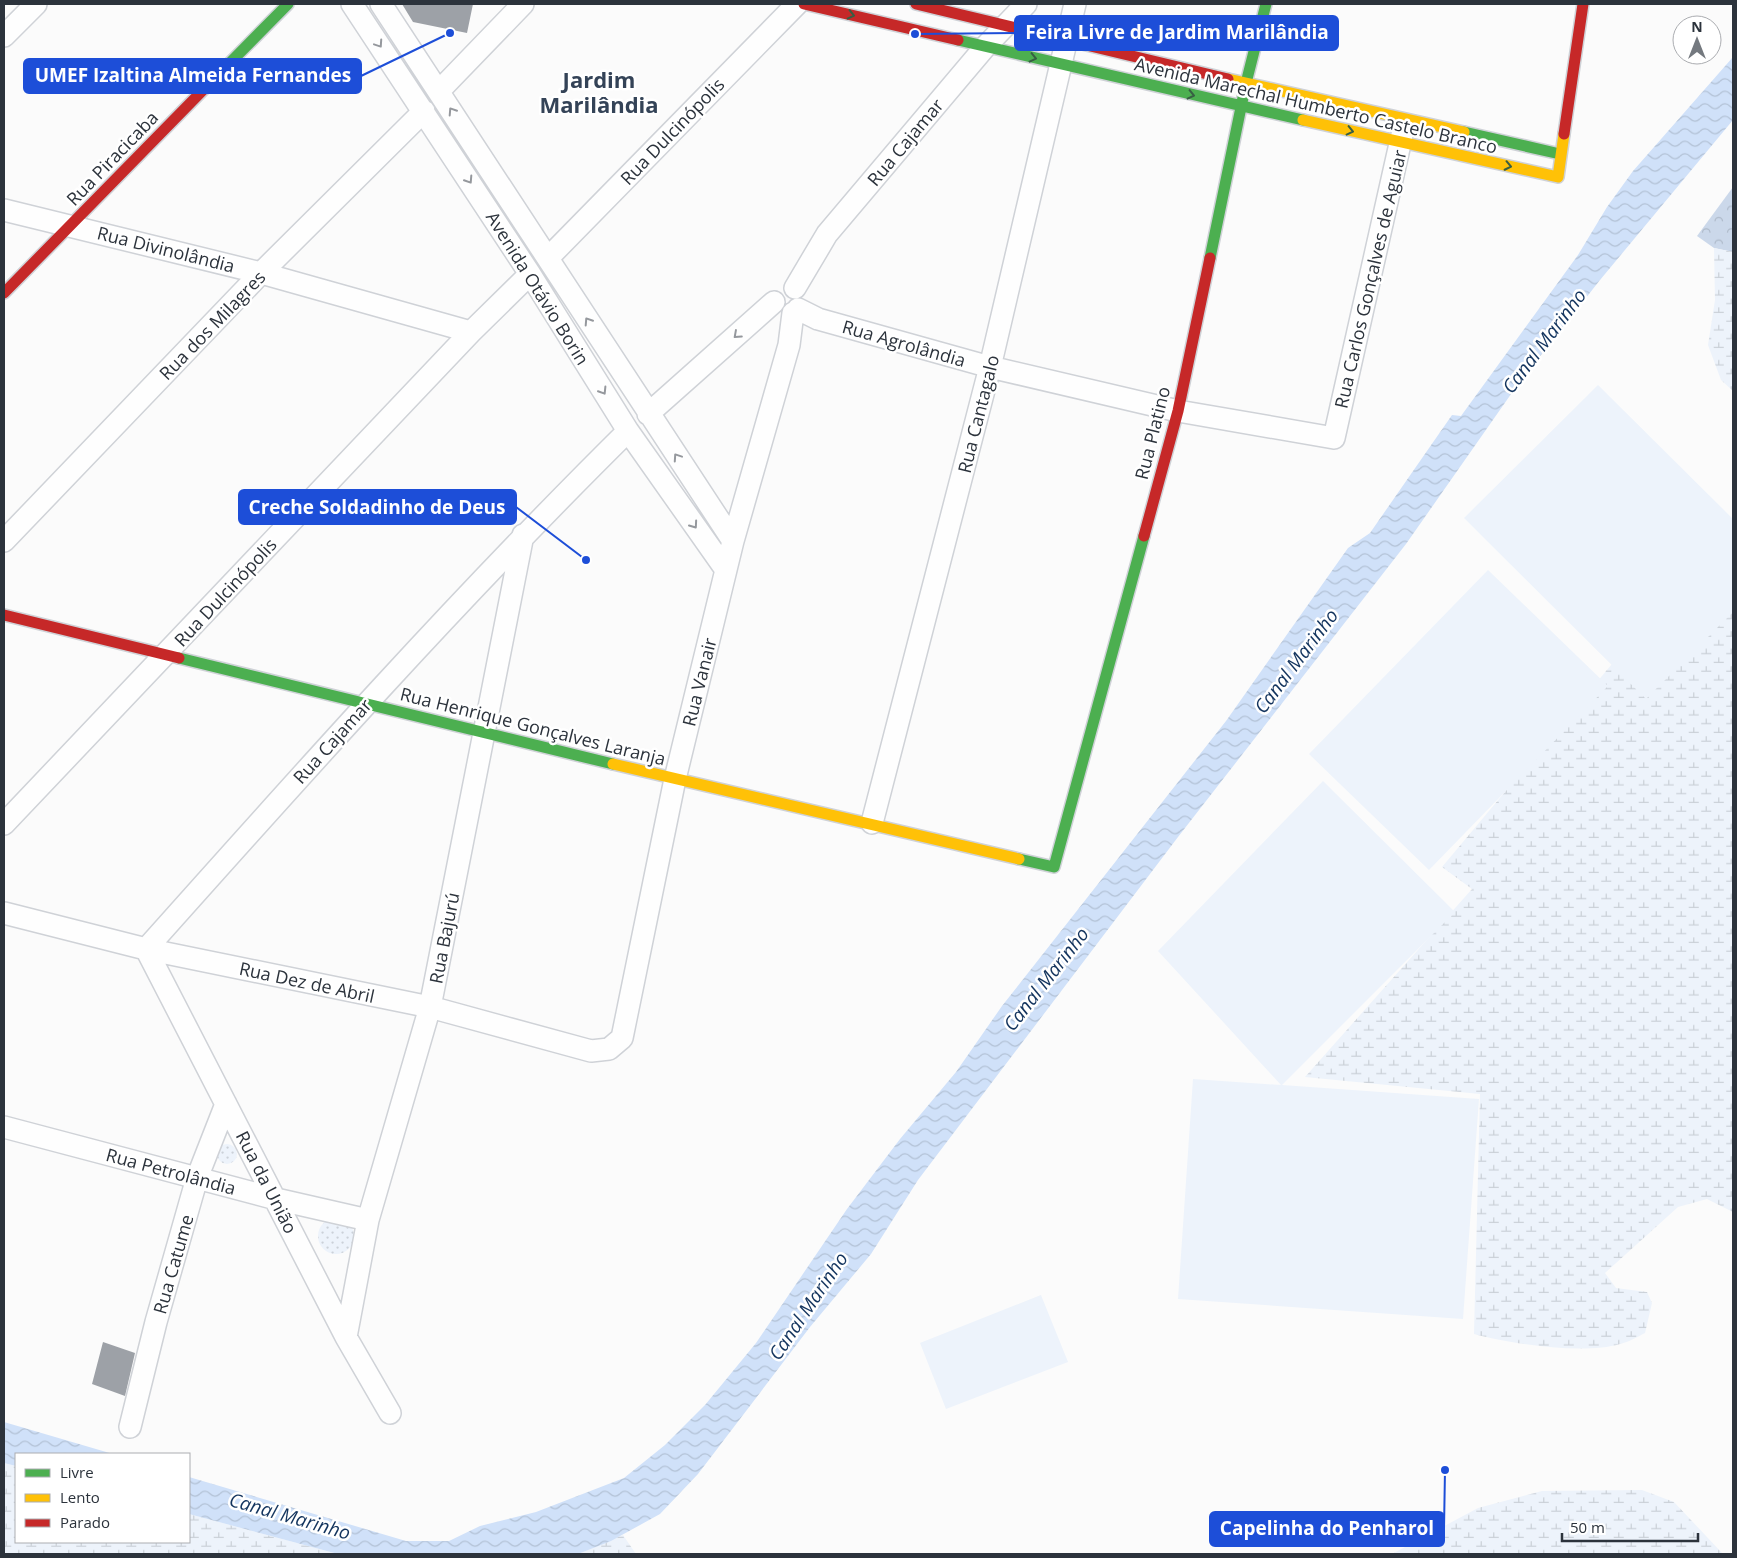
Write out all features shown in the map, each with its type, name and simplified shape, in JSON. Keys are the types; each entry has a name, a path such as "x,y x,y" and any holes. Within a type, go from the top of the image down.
{"street":[{"path":"4,36 36,4"},
{"name":"Rua Piracicaba","path":"4,293 288,4"},
{"name":"Avenida Otávio Borin","path":"352,4 530,274 628,431 726,570"},
{"name":"Avenida Otávio Borin","path":"381,4 439,90 648,414 734,541"},
{"path":"439,90 523,4"},
{"name":"Rua Dulcinópolis","path":"548,258 797,4"},
{"name":"Avenida Marechal Humberto Castelo Branco","path":"804,4 1241,106 1558,177 1560,154 1246,83 916,4"},
{"name":"Rua Cajamar","path":"795,288 827,234 985,47 1026,4"},
{"name":"Rua Cantagalo","path":"872,823 990,367 1075,4"},
{"name":"Rua Platino","path":"1054,867 1178,411 1241,106 1266,4"},
{"path":"1560,154 1583,4"},
{"name":"Rua dos Milagres","path":"4,542 262,273 424,111"},
{"name":"Rua Carlos Gonçalves de Aguiar","path":"1334,438 1406,119"},
{"name":"Rua Divinolândia","path":"4,210 262,273 471,332"},
{"name":"Rua Dulcinópolis","path":"4,824 471,332 530,274"},
{"path":"648,414 774,302 777,290 783,287 795,288 802,298 795,311 781,312 774,302"},
{"name":"Rua Agrolândia","path":"795,311 990,367 1178,411 1334,438"},
{"name":"Rua Vanair","path":"609,1049 622,1038 675,779 726,570 789,346 795,311"},
{"name":"Rua Cajamar","path":"146,949 366,702 523,534 628,431"},
{"name":"Rua Bajurú","path":"346,1337 368,1220 430,1007 523,534"},
{"name":"Rua Henrique Gonçalves Laranja","path":"4,615 675,779 872,823 1054,867"},
{"name":"Rua Dez de Abril","path":"4,914 146,949 430,1007 591,1051 609,1049"},
{"name":"Rua da União","path":"146,949 346,1337 390,1413"},
{"name":"Rua Catume","path":"130,1427 156,1322 197,1178 226,1104"},
{"name":"Rua Petrolândia","path":"4,1126 276,1199 368,1220"}],"green space":[{"path":"1733,187 1733,252 1714,248 1697,236"},
{"path":"1714,248 1733,252 1733,391 1721,380 1708,345 1715,300"},
{"path":"1598,385 1733,519 1733,612 1646,699 1464,518"},
{"path":"1488,570 1608,686 1429,870 1309,754"},
{"path":"1733,590 1733,1212 1707,1199 1678,1207 1605,1273 1616,1288 1647,1292 1652,1303 1645,1333 1633,1339 1605,1347 1568,1348 1547,1347 1474,1334 1480,1094 1305,1077 1472,889 1442,867 1617,658"},
{"path":"1323,781 1455,912 1282,1085 1479,1099 1463,1319 1178,1299 1193,1079 1281,1085 1158,951"},
{"path":"227,1144 234,1147 237,1154 234,1161 227,1164 220,1161 217,1154 220,1147"},
{"path":"336,1218 343,1219 349,1223 353,1229 353,1243 349,1249 343,1253 336,1254 329,1253 323,1249 319,1243 318,1236 319,1229 323,1223 329,1219"},
{"path":"1041,1295 1068,1362 946,1409 920,1343"},
{"path":"4,1463 15,1466 15,1543 190,1543 190,1514 338,1554 4,1554"},
{"path":"1642,1490 1674,1502 1723,1554 1392,1554 1478,1508 1542,1491"},
{"path":"623,1535 636,1554 578,1554"}],"water":[{"name":"Canal Marinho","path":"1733,57 1733,120 1600,280 1516,387 1406,544 1178,837 918,1180 871,1254 810,1327 698,1474 660,1514 611,1541 578,1554 338,1554 190,1514 190,1477 406,1541 449,1541 480,1526 536,1512 624,1478 665,1445 705,1405 756,1343 847,1209 900,1139 956,1072 1002,1006 1226,721 1348,548 1370,533 1452,415 1461,416 1578,255 1607,207 1633,171"},
{"path":"4,1422 110,1453 15,1453 15,1466 4,1463"}],"building":[{"path":"402,4 473,4 467,33 413,22"},
{"path":"103,1342 135,1353 125,1396 92,1384"}],"traffic: fast":[{"path":"207,86 288,4"},
{"path":"1210,258 1246,83 1266,4"},
{"path":"958,40 1303,120"},
{"path":"1464,132 1560,154"},
{"path":"1019,859 1054,867 1144,536"},
{"path":"179,658 613,764"}],"traffic: slow":[{"path":"1228,79 1464,132"},
{"path":"1303,120 1558,177 1564,134"},
{"path":"613,764 1019,859"}],"traffic: jam":[{"path":"804,4 958,40"},
{"path":"916,4 1228,79"},
{"path":"1564,134 1583,4"},
{"path":"4,293 207,86"},
{"path":"1144,536 1178,411 1210,258"},
{"path":"4,615 179,658"}],"place":[{"name":"UMEF Izaltina Almeida Fernandes","path":"450,33"},
{"name":"Feira Livre de Jardim Marilândia","path":"915,34"},
{"name":"Creche Soldadinho de Deus","path":"586,560"},
{"name":"Capelinha do Penharol","path":"1445,1470"}],"district":[{"name":"Jardim Marilândia","path":"599,92"}]}
